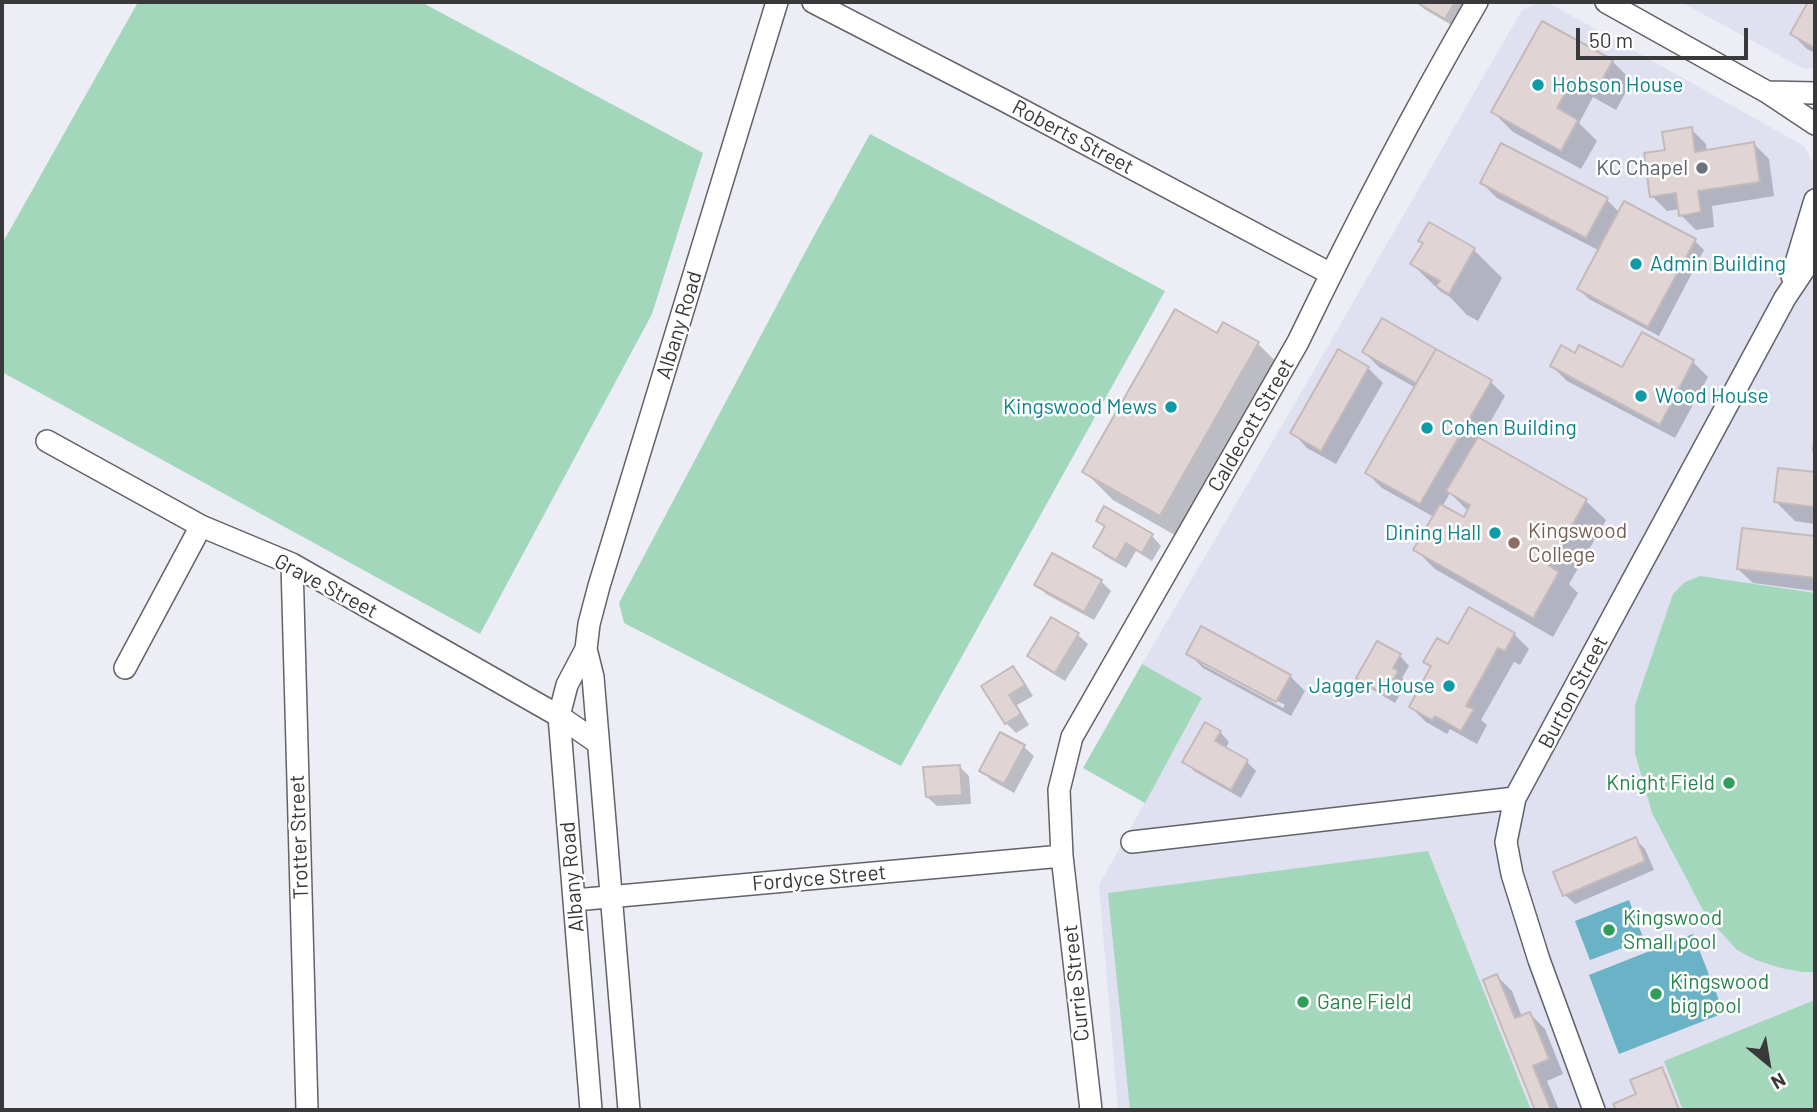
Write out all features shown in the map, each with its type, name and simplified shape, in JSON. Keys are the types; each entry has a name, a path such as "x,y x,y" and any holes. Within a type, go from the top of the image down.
{"street":[{"name":"Albany Road","path":"629,1110 593,677 586,649 589,624 777,2"},
{"name":"Roberts Street","path":"813,2 1331,274"},
{"name":"Caldecott Street","path":"1062,856 1059,790 1072,737 1298,342 1440,65 1478,2"},
{"path":"1606,2 1767,92 1815,124"},
{"path":"1767,92 1815,93"},
{"name":"Burton Street","path":"1785,298 1815,200"},
{"name":"Burton Street","path":"1594,1110 1539,960 1512,874 1506,842 1516,799 1785,298 1815,253"},
{"name":"Grave Street","path":"47,441 201,526 292,564 559,716 598,743"},
{"path":"125,668 201,526"},
{"name":"Trotter Street","path":"292,564 307,1110"},
{"name":"Albany Road","path":"586,649 567,685 559,716 591,1110"},
{"path":"1132,842 1516,799"},
{"name":"Fordyce Street","path":"575,900 1062,856"},
{"name":"Currie Street","path":"1062,856 1091,1110"}],"shaded area":[{"name":"Kingswood College","path":"1540,2 1547,2 1804,146 1815,163 1815,1110 1118,1110 1099,885 1202,699 1142,664 1522,10"},
{"path":"1681,2 1815,2 1815,68 1804,69"}],"green space":[{"path":"138,2 421,2 703,153 652,314 480,634 2,372 2,244"},
{"path":"870,134 1165,291 901,766 624,623 619,603"},
{"name":"Knight Field","path":"1700,576 1815,593 1815,972 1781,968 1737,950 1706,916 1652,813 1635,753 1635,705 1673,594 1685,582"},
{"path":"1142,664 1202,698 1145,803 1083,768"},
{"name":"Gane Field","path":"1428,851 1531,1110 1130,1110 1108,893"},
{"path":"1815,1000 1815,1110 1683,1110 1664,1061"}],"water":[{"name":"Kingswood Small pool","path":"1629,900 1644,940 1590,960 1575,921"},
{"name":"Kingswood big pool","path":"1693,934 1724,1013 1619,1054 1589,975"}],"building":[{"path":"1416,2 1455,2 1445,19"},
{"path":"1808,2 1815,2 1815,48 1790,34"},
{"name":"Hobson House","path":"1542,21 1613,60 1596,91 1573,79 1557,108 1578,120 1561,151 1491,112"},
{"name":"KC Chapel","path":"1692,127 1695,152 1754,142 1760,182 1698,191 1701,212 1679,216 1676,193 1650,197 1644,153 1665,150 1662,132"},
{"path":"1501,143 1608,198 1586,238 1480,183"},
{"name":"Admin Building","path":"1624,201 1696,239 1648,327 1577,289"},
{"path":"1429,222 1475,248 1449,294 1436,286 1440,281 1410,264 1423,243 1418,241"},
{"name":"Kingswood Mews","path":"1175,309 1217,333 1223,322 1259,342 1160,516 1082,472"},
{"path":"1382,318 1436,349 1416,383 1362,352"},
{"name":"Wood House","path":"1642,332 1694,360 1660,425 1550,366 1561,345 1575,353 1579,345 1622,367"},
{"path":"1338,349 1369,367 1321,451 1290,433"},
{"name":"Cohen Building","path":"1436,349 1492,380 1420,504 1365,473"},
{"name":"Dining Hall","path":"1478,437 1587,499 1549,566 1559,572 1533,618 1413,550 1440,504 1464,517 1470,505 1446,491"},
{"path":"1778,468 1815,472 1815,507 1774,502"},
{"path":"1104,506 1153,534 1142,553 1126,543 1116,560 1093,547 1105,526 1096,521"},
{"path":"1742,528 1815,536 1815,578 1737,569"},
{"path":"1052,553 1102,580 1084,612 1034,585"},
{"name":"Jagger House","path":"1469,607 1515,633 1505,651 1498,648 1466,706 1474,709 1461,731 1435,716 1432,720 1409,707 1431,666 1423,662 1437,638 1448,644"},
{"path":"1051,617 1079,633 1055,673 1027,656"},
{"path":"1201,626 1291,675 1276,702 1186,654"},
{"path":"1377,641 1401,654 1393,668 1398,671 1385,695 1356,678"},
{"path":"1013,666 1025,685 1009,695 1021,714 1005,724 981,686"},
{"path":"1205,722 1221,731 1215,741 1248,760 1231,790 1182,762"},
{"path":"1000,732 1025,745 1004,784 979,771"},
{"path":"960,765 962,795 926,797 923,767"},
{"path":"1636,837 1645,861 1563,896 1553,872"},
{"path":"1497,974 1515,1018 1530,1012 1549,1059 1533,1066 1551,1110 1535,1110 1483,980"},
{"path":"1662,1067 1679,1110 1616,1110 1613,1104 1636,1094 1630,1080"}],"place":[{"name":"Hobson House","path":"1538,85"},
{"name":"KC Chapel","path":"1702,168"},
{"name":"Admin Building","path":"1636,264"},
{"name":"Wood House","path":"1641,396"},
{"name":"Kingswood Mews","path":"1171,407"},
{"name":"Cohen Building","path":"1427,428"},
{"name":"Dining Hall","path":"1495,533"},
{"name":"Kingswood College","path":"1514,543"},
{"name":"Jagger House","path":"1449,686"},
{"name":"Knight Field","path":"1729,783"},
{"name":"Kingswood Small pool","path":"1609,930"},
{"name":"Kingswood big pool","path":"1656,994"},
{"name":"Gane Field","path":"1303,1002"}]}
